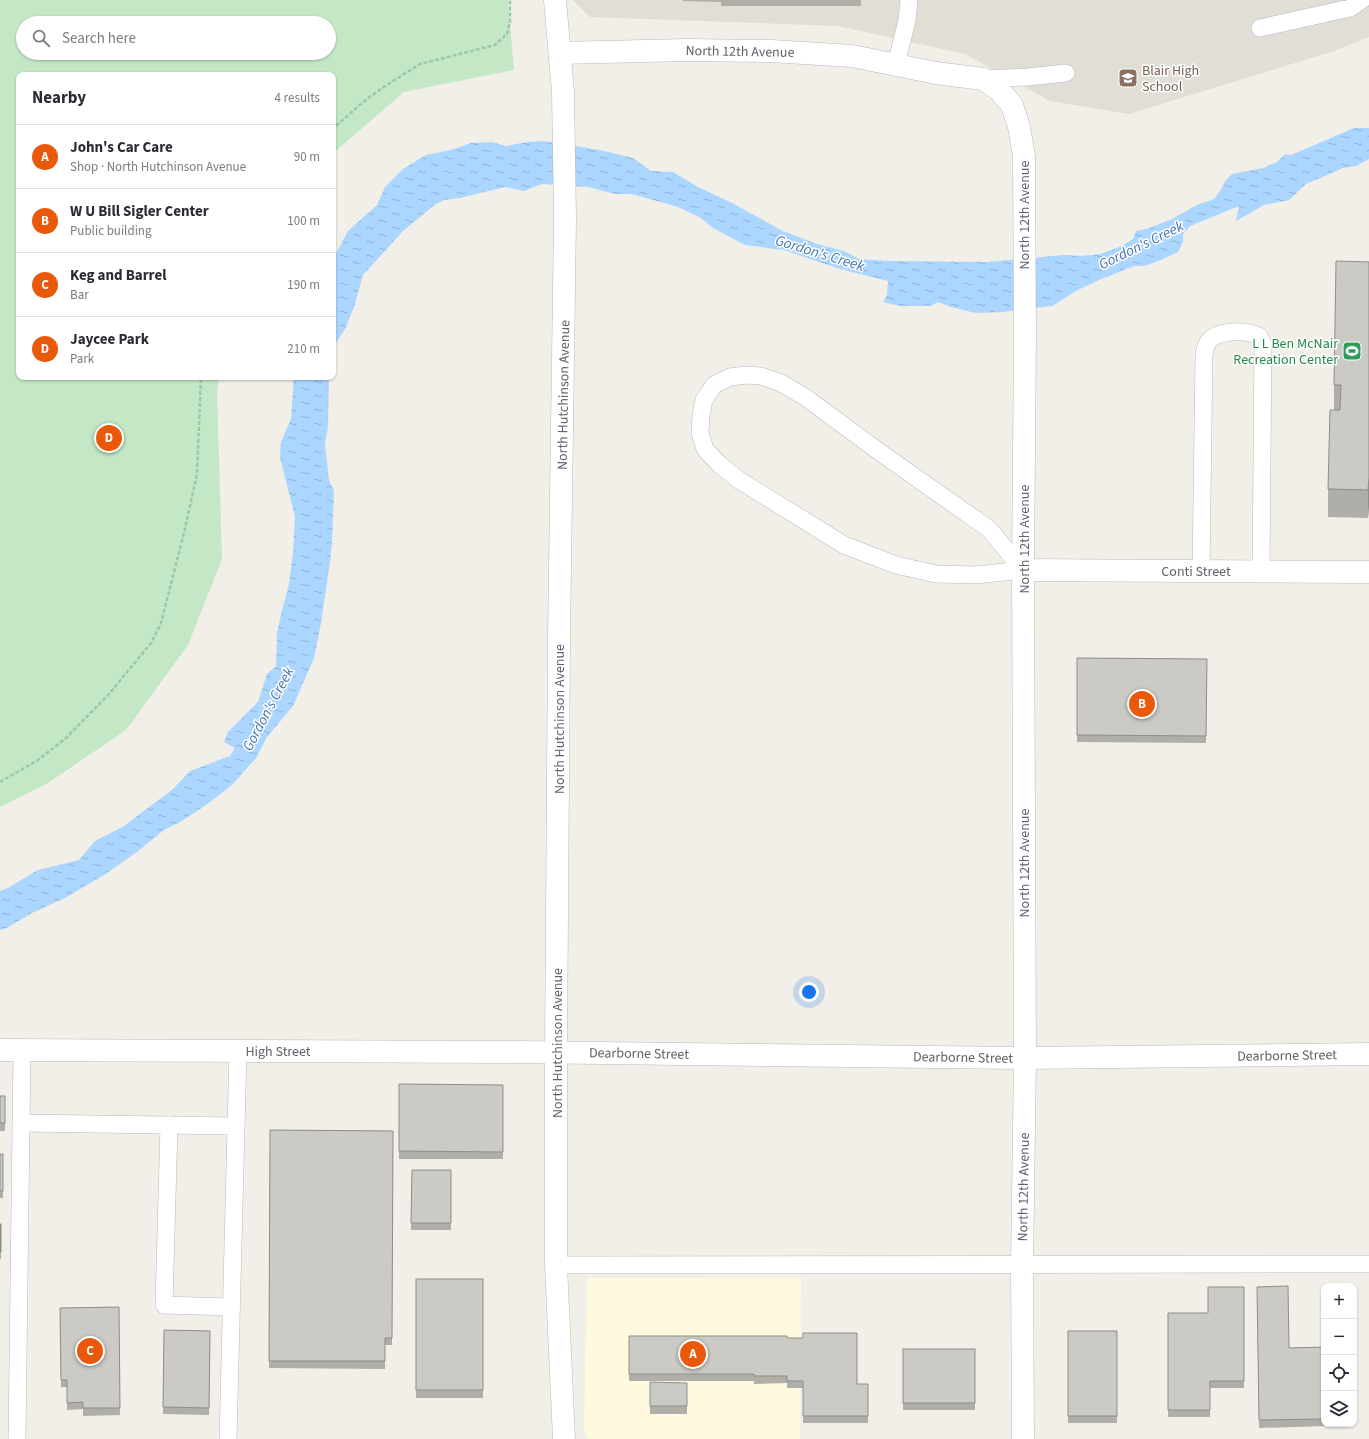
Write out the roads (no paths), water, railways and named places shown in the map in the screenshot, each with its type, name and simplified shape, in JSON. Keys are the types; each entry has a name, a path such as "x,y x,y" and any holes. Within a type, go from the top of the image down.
{"street":[{"name":"North Hutchinson Avenue","path":"555,0 563,92 565,219 559,647 556,1052 556,1265 564,1439"},
{"name":"North 12th Avenue","path":"560,53 687,50 771,51 852,56 936,73 983,79 998,89 1012,105 1019,127 1024,156 1025,337 1023,570 1025,1058 1022,1265 1023,1439"},
{"name":"Conti Street","path":"1023,570 1369,572"},
{"name":"High Street","path":"0,1050 556,1052"},
{"name":"Dearborne Street","path":"556,1052 1025,1058 1369,1054"}],"lane":[{"path":"896,65 907,20 909,0"},
{"path":"1260,28 1350,8 1362,0"},
{"path":"983,79 1028,77 1066,73"},
{"path":"1202,571 1205,347 1211,338 1220,334 1252,332 1259,336 1262,344 1261,572"},
{"path":"746,375 761,376 781,382 805,397 881,453 989,529 1023,570 976,575 936,574 896,564 844,545 739,480 720,465 706,449 700,433 704,400 714,385 730,377 746,375"},
{"path":"17,1439 22,1050"},
{"path":"228,1439 238,1051"},
{"path":"21,1123 236,1126"},
{"path":"169,1126 164,1305 231,1306"},
{"path":"556,1265 1369,1264"}],"water":[{"name":"Gordon's Creek","path":"1354,128 1369,128 1369,159 1356,166 1343,168 1306,184 1289,200 1264,205 1236,221 1239,206 1190,226 1183,234 1183,242 1178,252 1161,260 1144,266 1134,266 1099,280 1076,291 1052,306 1002,312 976,313 938,302 930,306 899,306 883,302 887,295 888,281 840,269 784,250 745,245 713,228 701,218 678,207 632,194 615,194 588,187 542,184 524,191 505,187 460,198 444,200 436,204 404,230 363,275 354,307 345,329 336,342 336,253 348,231 377,205 385,187 403,169 426,155 451,150 471,143 492,142 505,146 543,141 600,150 633,158 651,171 673,172 698,187 732,203 783,231 817,244 844,251 859,259 889,261 988,262 1064,255 1081,256 1100,254 1122,246 1133,239 1136,231 1170,220 1197,205 1214,199 1221,190 1225,181 1232,174 1263,168 1277,162 1285,154 1291,155"},
{"name":"Gordon's Creek","path":"294,380 329,380 328,426 325,444 329,480 334,491 330,562 314,658 293,706 267,737 256,758 231,786 206,805 180,822 164,830 137,852 104,875 65,898 32,913 7,928 0,930 0,891 8,888 38,870 79,860 95,841 124,826 173,789 190,771 230,756 235,748 224,742 228,732 258,702 267,674 276,666 277,633 289,584 293,553 295,517 280,458 281,442 291,419"}],"place":[{"name":"Blair High School","path":"1128,78"},
{"name":"L L Ben McNair Recreation Center","path":"1352,351"},
{"name":"Jaycee Park","path":"109,438"},
{"name":"W U Bill Sigler Center","path":"1142,704"},
{"name":"Keg and Barrel","path":"90,1351"},
{"name":"John's Car Care","path":"693,1354"}]}
